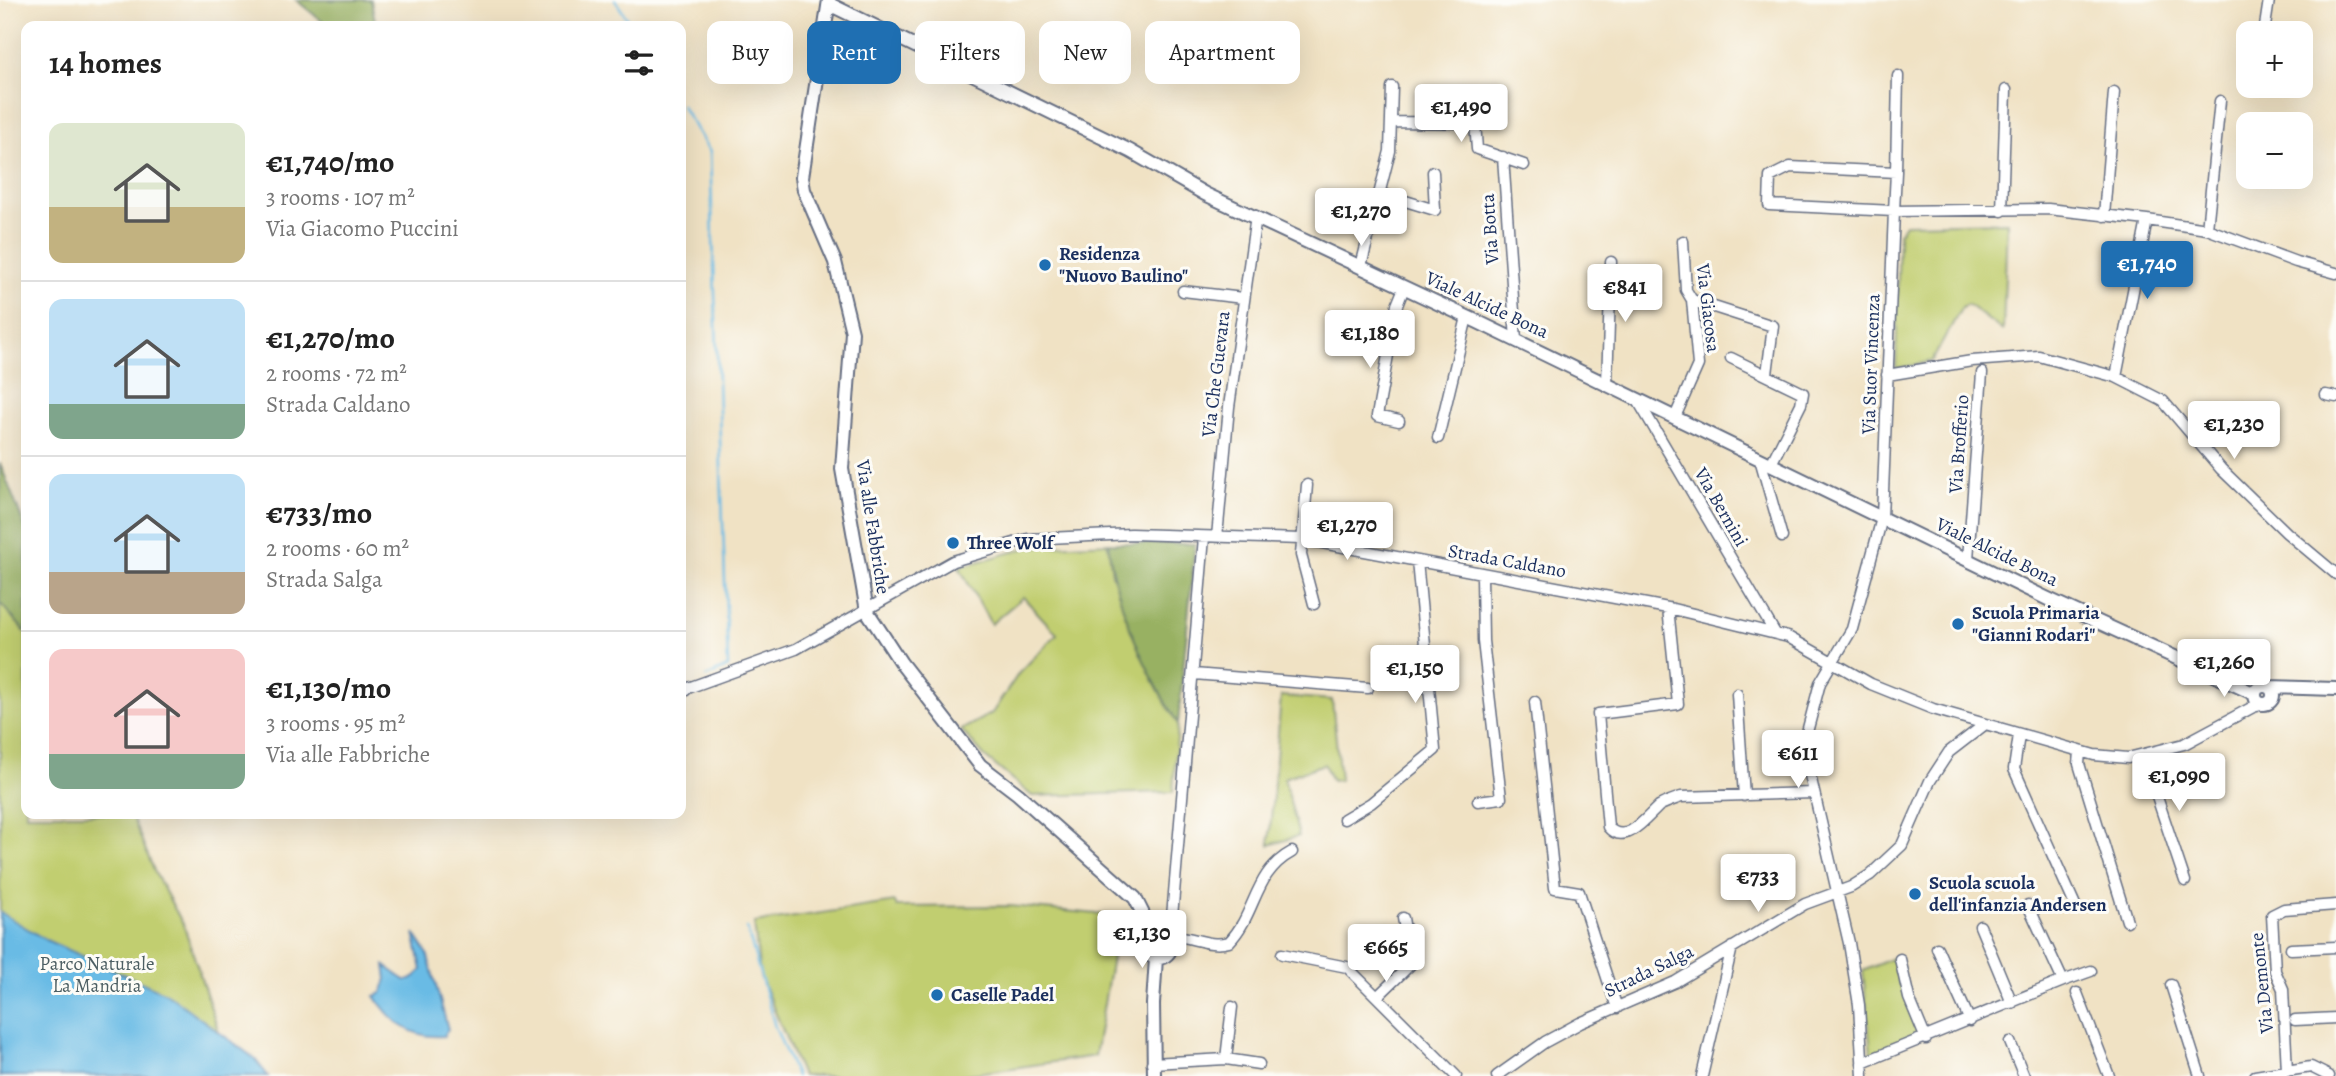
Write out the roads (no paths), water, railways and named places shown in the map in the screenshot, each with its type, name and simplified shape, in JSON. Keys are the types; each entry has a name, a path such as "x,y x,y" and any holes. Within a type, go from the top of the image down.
{"street":[{"path":"2266,21 2269,0"},
{"name":"Viale Alcide Bona","path":"829,2 1130,151 1205,194 1516,340 1882,519 2207,673 2262,695"},
{"name":"Via alle Fabbriche","path":"829,2 802,177 804,190 835,262 852,332 842,470 867,611 901,663 980,765 1018,794 1135,898 1145,918"},
{"name":"Via Suor Vincenza","path":"1863,1076 1859,1005 1838,892 1806,756 1806,736 1812,701 1830,663 1852,629 1882,519 1898,76"},
{"path":"1361,267 1393,122 1392,87"},
{"path":"2002,211 2006,90"},
{"path":"2104,216 2113,92"},
{"path":"2207,229 2220,101"},
{"path":"1393,122 1475,123 1477,149 1524,165"},
{"name":"Via Botta","path":"1503,157 1516,340"},
{"path":"1896,172 1790,167 1770,177 1769,205 1895,211 2048,209 2147,220 2207,229 2296,262 2336,273"},
{"path":"1379,193 1435,210 1433,172"},
{"name":"Via Che Guevara","path":"1217,537 1243,298 1256,216"},
{"path":"2116,377 2147,220"},
{"name":"Via Giacosa","path":"1675,417 1698,365 1692,300 1686,290 1683,241"},
{"path":"1607,384 1611,262"},
{"path":"1399,421 1377,416 1397,305 1404,288"},
{"path":"1183,291 1243,298"},
{"path":"1692,300 1773,326 1767,374"},
{"path":"1438,438 1467,317"},
{"path":"1887,375 1972,361 2039,356 2116,377 2163,401 2221,469 2287,533 2336,573"},
{"path":"1731,358 1801,390 1804,397 1766,462 1782,537"},
{"name":"Via Brofferio","path":"1968,559 1982,373"},
{"name":"Via Bernini","path":"1637,399 1775,633"},
{"path":"1307,485 1301,555 1314,604"},
{"name":"Strada Caldano","path":"686,690 796,649 953,561 1028,539 1131,534 1301,539 1668,608 1775,633 1897,695 1984,725 2080,752 2128,758 2184,744 2242,713 2262,695"},
{"path":"1162,935 1172,917 1204,537"},
{"path":"1344,819 1371,803 1435,750 1417,561"},
{"path":"1478,801 1501,798 1483,640 1482,575"},
{"path":"1668,608 1678,704 1598,714 1605,822 1611,831 1623,833 1643,824 1664,803 1681,797 1725,793 1744,796 1814,793"},
{"path":"1194,674 1367,688"},
{"path":"2262,695 2336,689"},
{"path":"1737,694 1744,796"},
{"path":"1535,702 1555,888 1579,892 1618,1008"},
{"name":"Strada Salga","path":"1505,1074 1580,1023 1675,982 1805,904 1838,892 1870,875 1902,845 1939,765 1964,738 1984,725"},
{"path":"2019,735 2014,769 2075,905"},
{"path":"2080,752 2079,764 2127,921"},
{"path":"2143,755 2185,881"},
{"path":"1156,958 1151,956 1145,947 1146,941 1162,935 1180,935 1213,943 1229,942 1267,873 1276,861 1292,852"},
{"path":"2028,905 2063,981"},
{"name":"Via Demonte","path":"2287,1071 2283,989 2276,971 2272,915 2284,909 2336,905"},
{"path":"1145,918 1162,935 1169,951 1156,958"},
{"path":"1377,997 1411,964 1404,918"},
{"path":"1980,926 2012,1003"},
{"path":"1702,1076 1732,947"},
{"path":"2291,949 2336,947"},
{"path":"1937,948 1970,1021"},
{"path":"1282,954 1347,967 1456,1076"},
{"path":"1156,958 1153,1070 1226,1059 1259,1064"},
{"path":"1900,959 1909,998 1926,1039"},
{"path":"1862,1063 2091,971"},
{"path":"2171,985 2200,1076"},
{"path":"2077,993 2109,1076"},
{"path":"1226,1059 1232,1007"},
{"path":"2295,1020 2336,1018"},
{"path":"2010,1042 2024,1076"},
{"path":"2255,1076 2311,1067 2329,1076"}],"water":[{"path":"0,912 46,940 166,993 254,1058 268,1076 0,1076"},
{"path":"414,933 427,953 448,1029 444,1036 412,1032 395,1021 375,996 382,993 387,979 385,966 405,980 411,980 422,970"}],"waterway":[{"path":"615,0 629,21"},
{"path":"686,113 710,152 728,667 706,677"},
{"path":"747,928 775,1027 796,1076"}],"place":[{"name":"Residenza \"Nuovo Baulino\"","path":"1045,265"},
{"name":"Three Wolf","path":"953,543"},
{"name":"Scuola Primaria \"Gianni Rodari\"","path":"1958,624"},
{"name":"Scuola scuola dell'infanzia Andersen","path":"1915,894"},
{"name":"Caselle Padel","path":"937,995"}],"park label":[{"name":"Parco Naturale La Mandria","path":"97,975"}]}
